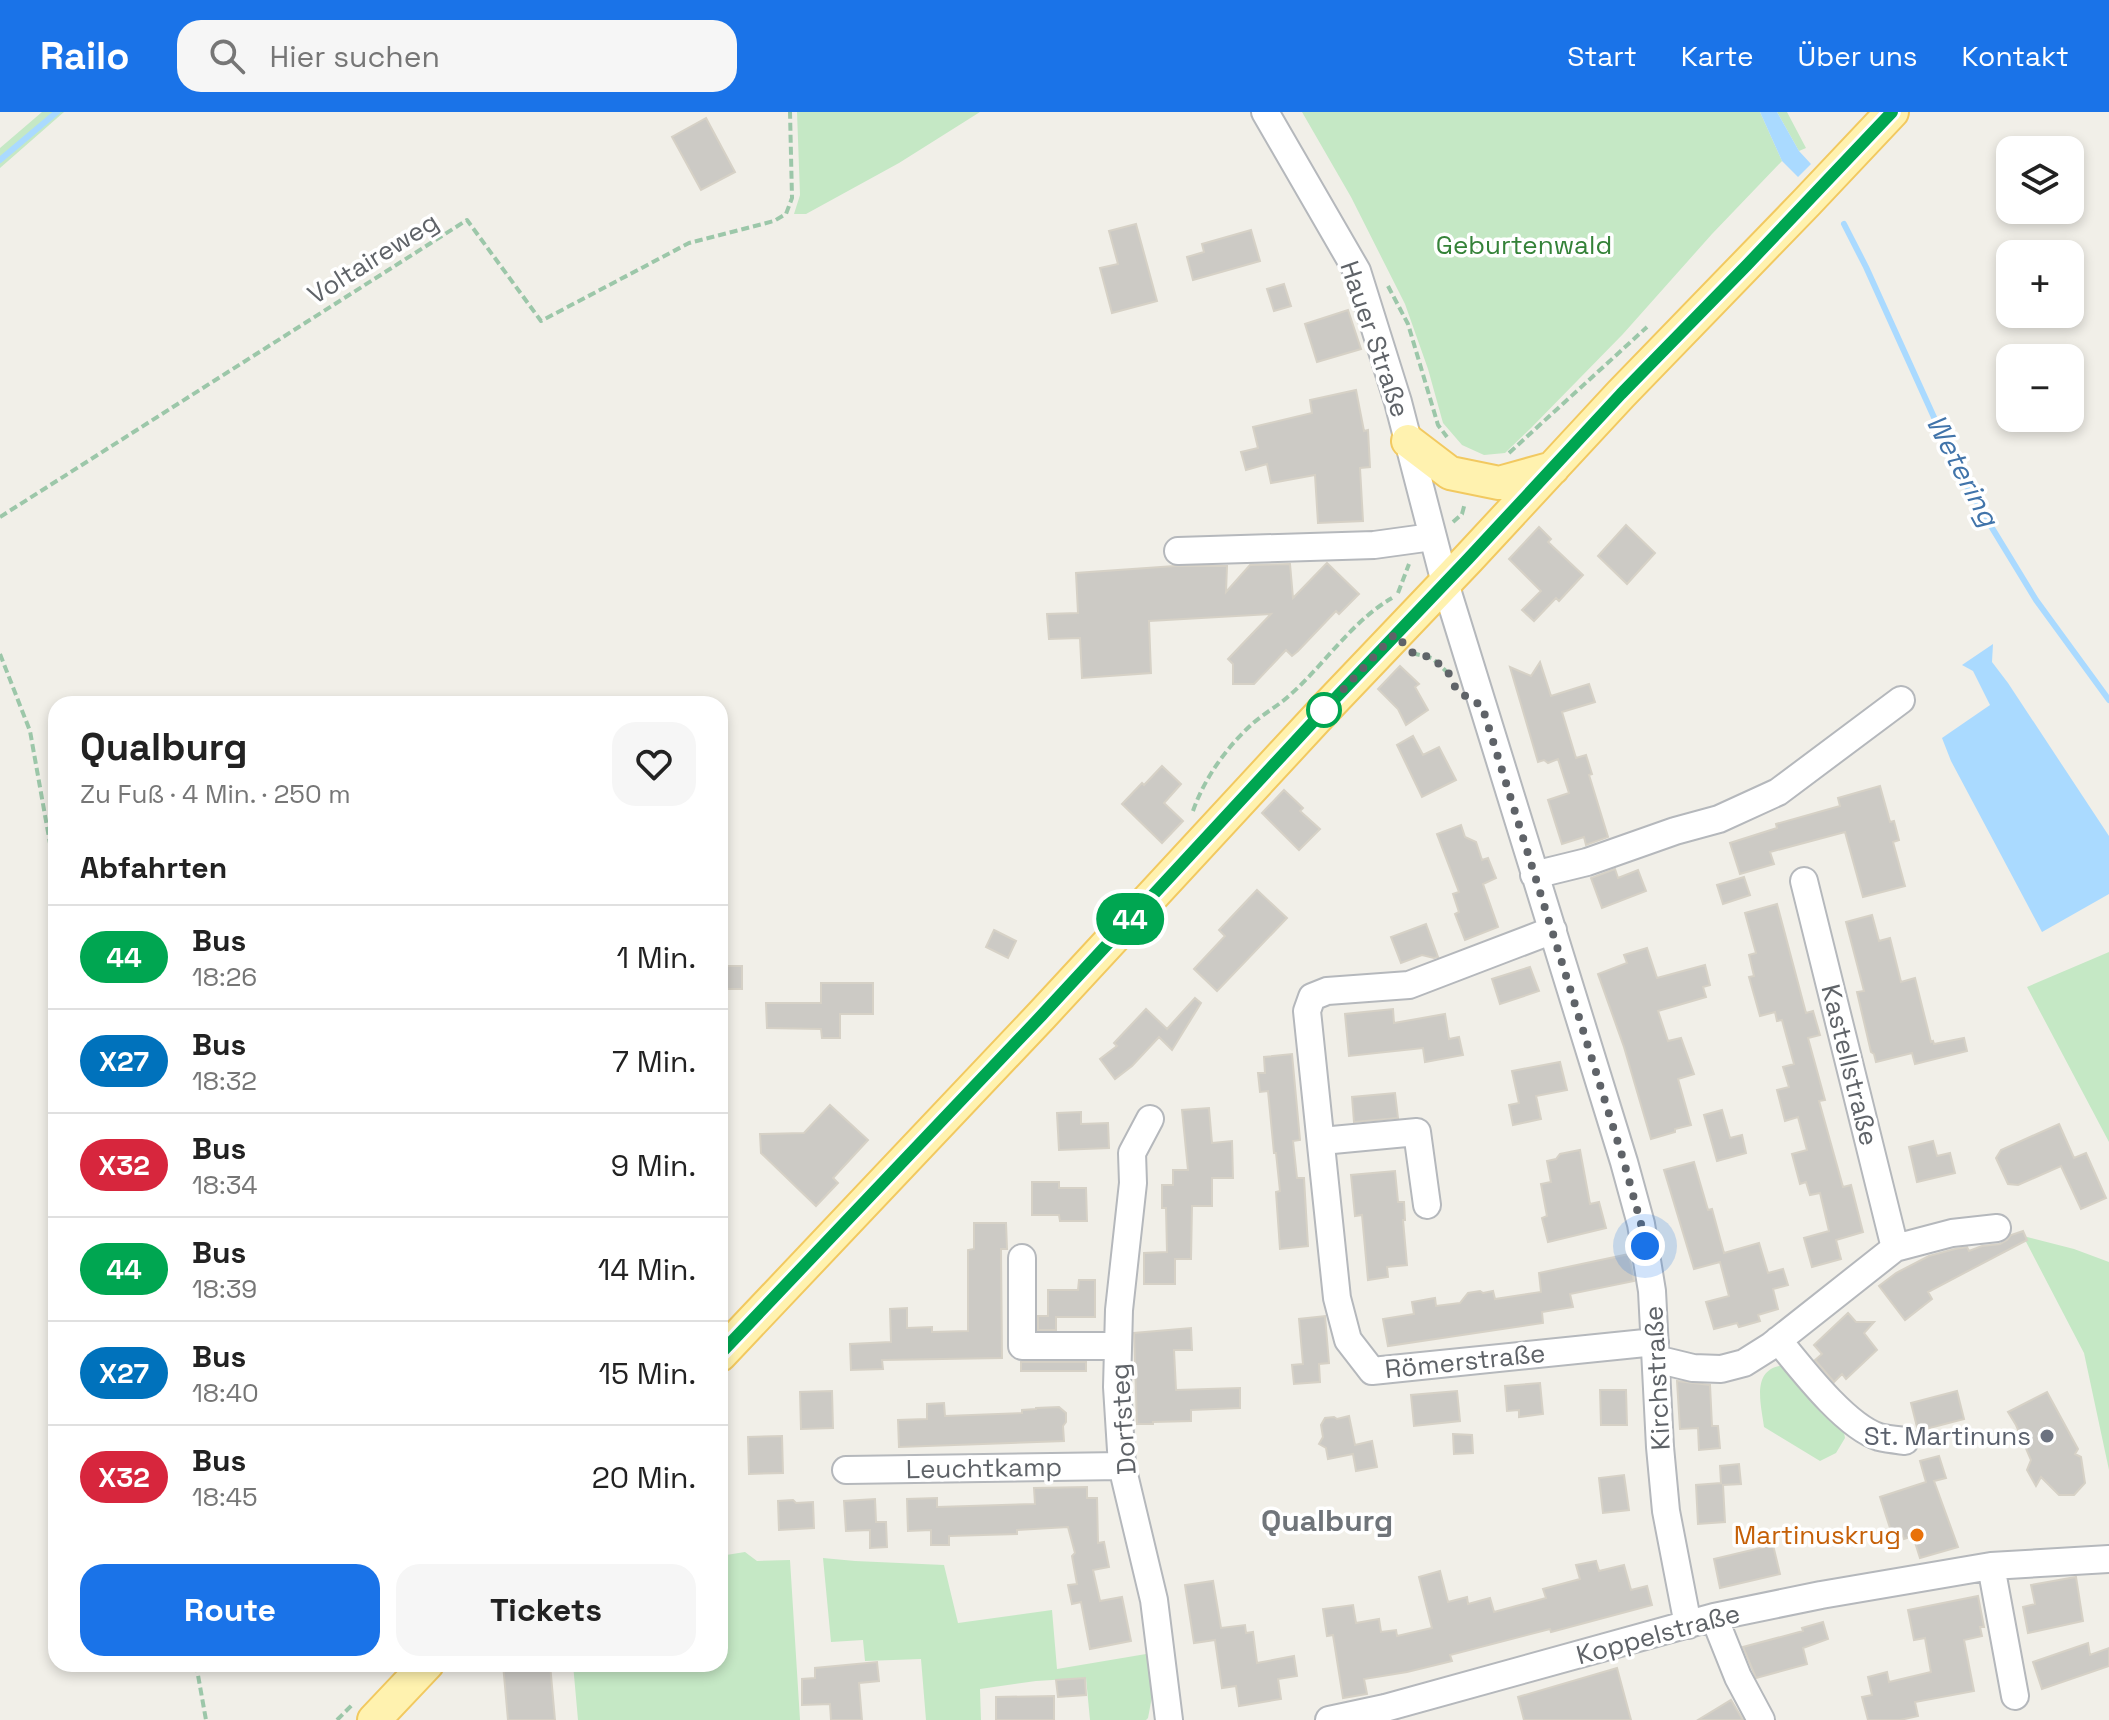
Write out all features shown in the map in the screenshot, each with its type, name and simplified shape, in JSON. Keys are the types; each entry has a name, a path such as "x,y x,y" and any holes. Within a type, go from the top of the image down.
{"main road":[{"path":"728,1347 1621,394 1892,112"},
{"path":"1408,441 1450,473 1499,483 1553,468"},
{"path":"374,1720 419,1672"}],"street":[{"name":"Hauer Straße","path":"1265,112 1357,271 1398,402 1445,583"},
{"path":"1178,551 1374,545 1433,538"},
{"name":"Kirchstraße","path":"1445,583 1641,1224 1652,1291 1666,1511 1688,1625"},
{"path":"1534,875 1587,862 1719,819 1778,792 1901,700"},
{"name":"Kastellstraße","path":"1804,881 1895,1248"},
{"name":"Römerstraße","path":"1553,930 1409,985 1327,991 1312,997 1307,1011 1337,1298 1348,1340 1372,1371 1655,1350"},
{"name":"Dorfsteg","path":"1150,1119 1132,1153 1133,1183 1119,1310 1117,1387 1122,1466 1154,1600 1169,1720"},
{"path":"1322,1141 1417,1132 1427,1205"},
{"path":"1655,1350 1693,1368 1721,1369 1744,1363 1895,1248 1952,1233 1997,1228"},
{"path":"1022,1258 1022,1346 1118,1346"},
{"path":"1778,1340 1842,1411 1864,1429 1879,1437 1905,1441"},
{"name":"Leuchtkamp","path":"846,1470 1122,1466"},
{"name":"Koppelstraße","path":"1329,1720 1385,1708 1714,1617 1867,1586 1991,1566 2109,1559"},
{"path":"1991,1566 2015,1696"},
{"path":"1714,1617 1738,1677 1761,1720"}],"path":[{"name":"Voltaireweg","path":"0,517 467,220 541,321 689,243 774,221 786,214 792,198 790,112"},
{"path":"1191,819 1198,796 1213,770 1242,735 1290,696 1372,610 1397,596 1407,566 1433,538"},
{"path":"1372,610 1411,652 1432,658 1453,681"},
{"path":"0,654 30,731 48,832"},
{"path":"197,1672 206,1720"}],"green space":[{"path":"42,112 64,112 0,168 0,148"},
{"path":"797,112 980,112 899,163 806,214 794,214 800,195"},
{"name":"Geburtenwald","path":"1302,112 1760,112 1782,161 1623,334 1531,428 1505,453 1484,455 1462,445 1443,423 1405,304 1351,197"},
{"path":"1777,112 1787,112 1806,148 1799,151"},
{"path":"2109,952 2109,1142 2027,987"},
{"path":"2023,1236 2109,1262 2109,1470 2084,1353"},
{"path":"1786,1365 1842,1421 1845,1438 1836,1453 1820,1461 1764,1427 1760,1397 1762,1379 1775,1367"},
{"path":"745,1552 757,1561 790,1560 800,1720 578,1720 574,1672 728,1672 728,1555"},
{"path":"823,1558 944,1565 958,1623 1052,1610 1057,1669 1152,1653 1154,1686 1148,1718 1090,1720 1086,1678 980,1689 981,1720 926,1720 921,1659 865,1661 863,1640 831,1642"}],"water":[{"path":"1760,112 1777,112 1799,151 1811,164 1798,177 1782,161"},
{"path":"1993,644 1992,662 2109,836 2109,894 2042,932 1951,761 1942,738 1990,705 1973,671 1962,665"}],"building":[{"path":"706,118 735,172 701,190 672,137"},
{"path":"1136,224 1157,301 1112,313 1100,268 1118,264 1109,231"},
{"path":"1251,230 1260,261 1193,280 1187,257 1204,252 1202,244"},
{"path":"1284,284 1291,306 1274,311 1267,289"},
{"path":"1348,310 1361,349 1317,362 1305,324"},
{"path":"1356,390 1364,431 1368,430 1370,467 1360,468 1363,521 1318,523 1315,475 1271,483 1267,464 1246,470 1241,452 1258,448 1253,427 1312,413 1310,400"},
{"path":"1626,525 1655,553 1627,584 1598,556"},
{"path":"1539,527 1551,539 1548,542 1583,575 1559,601 1556,598 1534,621 1522,610 1541,591 1509,559"},
{"path":"1327,563 1359,594 1339,614 1336,611 1292,656 1286,650 1254,684 1233,684 1233,664 1228,659 1271,614 1149,621 1151,673 1082,678 1080,638 1049,639 1047,614 1078,613 1076,573 1175,566 1227,566 1226,592 1250,565 1290,564 1293,598"},
{"path":"1540,662 1551,696 1589,684 1595,702 1562,712 1576,758 1586,755 1608,837 1586,845 1584,837 1562,844 1548,800 1569,793 1558,759 1548,763 1544,760 1538,762 1510,667 1531,676"},
{"path":"1400,666 1419,684 1415,687 1428,710 1406,725 1398,709 1378,689"},
{"path":"1413,736 1423,755 1439,747 1456,780 1422,797 1397,745"},
{"path":"1162,766 1181,784 1164,803 1183,821 1162,843 1122,804"},
{"path":"1880,786 1890,822 1894,821 1899,840 1893,842 1905,886 1863,897 1845,832 1770,852 1774,864 1740,874 1730,843 1777,828 1776,824 1840,806 1838,798"},
{"path":"1284,790 1303,808 1300,811 1320,829 1299,850 1262,813"},
{"path":"1461,825 1465,837 1476,842 1482,860 1488,858 1496,878 1483,884 1498,927 1465,940 1455,914 1459,912 1453,894 1459,892 1437,834"},
{"path":"1615,869 1618,878 1638,870 1646,891 1602,908 1591,878"},
{"path":"1744,877 1750,895 1723,904 1717,885"},
{"path":"1257,890 1287,918 1217,991 1194,969 1225,936 1219,930"},
{"path":"1777,904 1806,1013 1813,1011 1820,1035 1808,1038 1825,1100 1819,1101 1843,1187 1851,1185 1863,1232 1836,1240 1841,1259 1812,1267 1804,1238 1829,1231 1820,1193 1810,1195 1806,1182 1800,1184 1792,1154 1807,1150 1798,1117 1785,1121 1777,1090 1789,1087 1783,1067 1794,1064 1782,1020 1777,1021 1775,1012 1760,1016 1749,977 1754,976 1749,955 1756,953 1745,913"},
{"path":"1872,915 1879,941 1890,938 1901,982 1915,978 1931,1042 1964,1038 1967,1051 1915,1064 1912,1053 1876,1062 1857,992 1864,991 1846,922"},
{"path":"1426,924 1438,957 1422,955 1401,963 1391,937"},
{"path":"994,930 1016,941 1008,958 986,947"},
{"path":"1647,948 1657,978 1705,965 1710,985 1703,987 1706,997 1658,1011 1668,1041 1681,1038 1694,1074 1678,1079 1691,1125 1651,1139 1624,1047 1598,974 1627,963 1624,955"},
{"path":"728,966 742,966 742,989 728,989"},
{"path":"1530,967 1539,991 1500,1004 1492,979"},
{"path":"821,983 873,983 873,1014 840,1014 840,1038 822,1038 821,1029 767,1028 766,1003 821,1003"},
{"path":"1195,998 1201,1003 1172,1050 1159,1037 1115,1079 1100,1059 1117,1046 1114,1043 1146,1009 1167,1029"},
{"path":"1393,1009 1394,1023 1445,1014 1449,1039 1459,1037 1463,1055 1425,1062 1423,1048 1349,1056 1345,1014"},
{"path":"1292,1054 1300,1140 1293,1141 1297,1178 1304,1178 1308,1246 1280,1249 1276,1192 1280,1191 1276,1153 1268,1091 1260,1092 1258,1073 1265,1073 1264,1057"},
{"path":"1560,1062 1567,1090 1536,1096 1541,1119 1513,1125 1509,1105 1519,1103 1512,1071"},
{"path":"1395,1093 1398,1118 1354,1122 1352,1097"},
{"path":"830,1105 868,1140 833,1178 838,1183 816,1206 761,1153 760,1134 804,1133"},
{"path":"1209,1108 1212,1143 1232,1141 1233,1178 1212,1178 1212,1206 1192,1206 1191,1259 1175,1259 1175,1284 1144,1284 1144,1253 1167,1252 1162,1185 1173,1185 1173,1170 1188,1170 1182,1110"},
{"path":"1722,1110 1730,1138 1742,1135 1746,1153 1717,1161 1704,1115"},
{"path":"1081,1112 1081,1124 1108,1123 1109,1148 1059,1150 1057,1113"},
{"path":"2059,1124 2074,1158 2086,1153 2106,1198 2081,1209 2061,1166 2018,1185 2008,1184 1996,1158 2001,1150"},
{"path":"1933,1141 1937,1156 1950,1153 1955,1173 1917,1182 1909,1147"},
{"path":"1580,1150 1590,1204 1599,1202 1606,1228 1548,1242 1542,1218 1547,1216 1541,1184 1551,1182 1547,1161 1556,1159 1560,1154"},
{"path":"1694,1162 1724,1253 1759,1243 1768,1273 1783,1269 1788,1285 1773,1289 1778,1309 1758,1315 1760,1321 1714,1329 1706,1302 1729,1296 1720,1262 1694,1269 1664,1170"},
{"path":"1395,1171 1398,1202 1404,1202 1407,1265 1387,1267 1388,1277 1368,1280 1362,1215 1355,1216 1351,1175"},
{"path":"1032,1182 1059,1182 1059,1188 1086,1188 1087,1221 1060,1221 1059,1215 1032,1215"},
{"path":"974,1223 1006,1223 1007,1249 1001,1249 1002,1358 882,1360 883,1369 851,1370 850,1344 891,1342 890,1309 907,1308 907,1328 932,1327 932,1332 968,1331 968,1250 974,1249"},
{"path":"2023,1231 2027,1240 1928,1292 1932,1299 1905,1320 1879,1286 1896,1273 1929,1256 1955,1249 1967,1247 1969,1251 2000,1244 2011,1235"},
{"path":"1629,1254 1634,1281 1570,1294 1573,1307 1542,1312 1543,1323 1388,1346 1383,1319 1414,1314 1412,1302 1435,1298 1436,1306 1460,1303 1468,1293 1480,1291 1493,1291 1495,1299 1541,1292 1539,1273"},
{"path":"1079,1280 1095,1280 1095,1317 1056,1317 1056,1330 1038,1330 1038,1316 1048,1316 1048,1290 1078,1290"},
{"path":"1848,1313 1856,1322 1874,1322 1864,1333 1877,1350 1846,1379 1842,1374 1834,1382 1815,1360 1822,1354 1814,1345"},
{"path":"1325,1316 1329,1363 1319,1364 1320,1382 1294,1384 1292,1365 1303,1364 1299,1319"},
{"path":"1191,1328 1192,1350 1174,1350 1176,1390 1240,1388 1240,1408 1191,1410 1191,1421 1137,1424 1134,1333"},
{"path":"1021,1362 1086,1362 1086,1371 1021,1371"},
{"path":"1677,1381 1710,1385 1712,1426 1718,1426 1720,1448 1699,1450 1698,1428 1680,1429"},
{"path":"1540,1383 1543,1414 1519,1417 1519,1410 1507,1411 1505,1386"},
{"path":"1600,1390 1626,1390 1627,1425 1601,1425"},
{"path":"832,1391 833,1428 801,1429 800,1392"},
{"path":"1457,1391 1460,1421 1414,1426 1411,1395"},
{"path":"1957,1391 1964,1419 1918,1431 1911,1403"},
{"name":"St. Martinuns","path":"2047,1392 2078,1449 2075,1454 2081,1457 2085,1483 2074,1495 2059,1495 2041,1477 2036,1486 2027,1470 2031,1460 2008,1412"},
{"path":"944,1403 945,1416 1022,1413 1022,1410 1059,1407 1066,1413 1064,1441 899,1447 898,1420 927,1419 927,1404"},
{"path":"1349,1416 1355,1445 1372,1441 1377,1467 1356,1471 1353,1454 1328,1459 1326,1448 1319,1444 1325,1418"},
{"path":"1453,1434 1472,1435 1473,1453 1454,1454"},
{"path":"782,1436 783,1473 749,1474 748,1437"},
{"path":"1939,1456 1946,1478 1934,1481 1958,1547 1920,1558 1913,1536 1904,1539 1900,1528 1891,1531 1880,1497 1926,1482 1920,1461"},
{"path":"1739,1464 1741,1484 1723,1485 1725,1522 1698,1524 1696,1485 1721,1483 1720,1466"},
{"path":"1624,1475 1629,1510 1603,1513 1599,1478"},
{"path":"1087,1487 1087,1498 1097,1498 1098,1543 1104,1542 1109,1567 1093,1570 1100,1601 1122,1597 1131,1641 1090,1649 1081,1602 1072,1604 1068,1585 1077,1584 1072,1556 1075,1553 1068,1527 1017,1530 1017,1534 949,1536 949,1545 931,1545 931,1530 908,1531 907,1499 937,1498 937,1507 1035,1504 1034,1488"},
{"path":"875,1499 876,1522 886,1522 887,1547 870,1548 870,1530 846,1531 844,1501"},
{"path":"793,1500 796,1503 813,1502 814,1528 779,1530 778,1501"},
{"path":"1773,1545 1780,1574 1720,1588 1714,1559"},
{"path":"1596,1561 1599,1571 1624,1565 1631,1590 1647,1586 1652,1605 1450,1655 1452,1661 1364,1679 1367,1694 1343,1698 1333,1635 1327,1636 1323,1609 1353,1605 1356,1623 1379,1619 1381,1632 1396,1630 1397,1636 1432,1628 1419,1577 1440,1571 1448,1602 1467,1597 1468,1604 1490,1598 1494,1612 1546,1598 1543,1589 1580,1579 1576,1565"},
{"path":"2076,1577 2083,1621 2028,1633 2023,1607 2035,1604 2031,1585"},
{"path":"1213,1581 1221,1628 1245,1625 1246,1633 1253,1632 1257,1663 1294,1656 1297,1676 1278,1679 1281,1699 1239,1706 1236,1686 1222,1688 1215,1640 1194,1643 1185,1585"},
{"path":"1978,1596 1984,1627 1980,1627 1982,1636 1964,1640 1974,1691 1915,1702 1918,1716 1900,1720 1868,1720 1862,1697 1872,1695 1868,1677 1887,1672 1889,1682 1931,1672 1925,1638 1914,1640 1908,1610"},
{"path":"1823,1622 1828,1639 1803,1648 1807,1664 1756,1678 1743,1647 1803,1631 1802,1628"},
{"path":"2088,1643 2090,1655 2109,1648 2109,1666 2042,1689 2033,1662"},
{"path":"877,1662 879,1681 859,1683 862,1720 831,1720 830,1704 802,1705 802,1679 815,1678 815,1668"},
{"path":"1617,1668 1631,1720 1524,1720 1518,1697"},
{"path":"504,1672 551,1672 555,1720 508,1720"},
{"path":"1085,1678 1086,1695 1058,1697 1056,1680"},
{"path":"1054,1696 1054,1720 996,1720 996,1697"},
{"path":"1731,1700 1743,1720 1698,1720"}],"waterway":[{"path":"0,160 57,112"},
{"name":"Wetering","path":"1844,224 1961,477 2036,600 2109,700"}],"bus line":[{"name":"44","path":"728,1346 1042,1015 1621,394 1892,112"}],"place":[{"name":"St. Martinuns","path":"2047,1436"},
{"name":"Martinuskrug","path":"1917,1535"}],"district":[{"name":"Qualburg","path":"1327,1521"}],"route":[{"path":"1324,710 1395,634 1411,652 1432,658 1448,672 1457,691 1482,706 1624,1162 1645,1246"}]}
